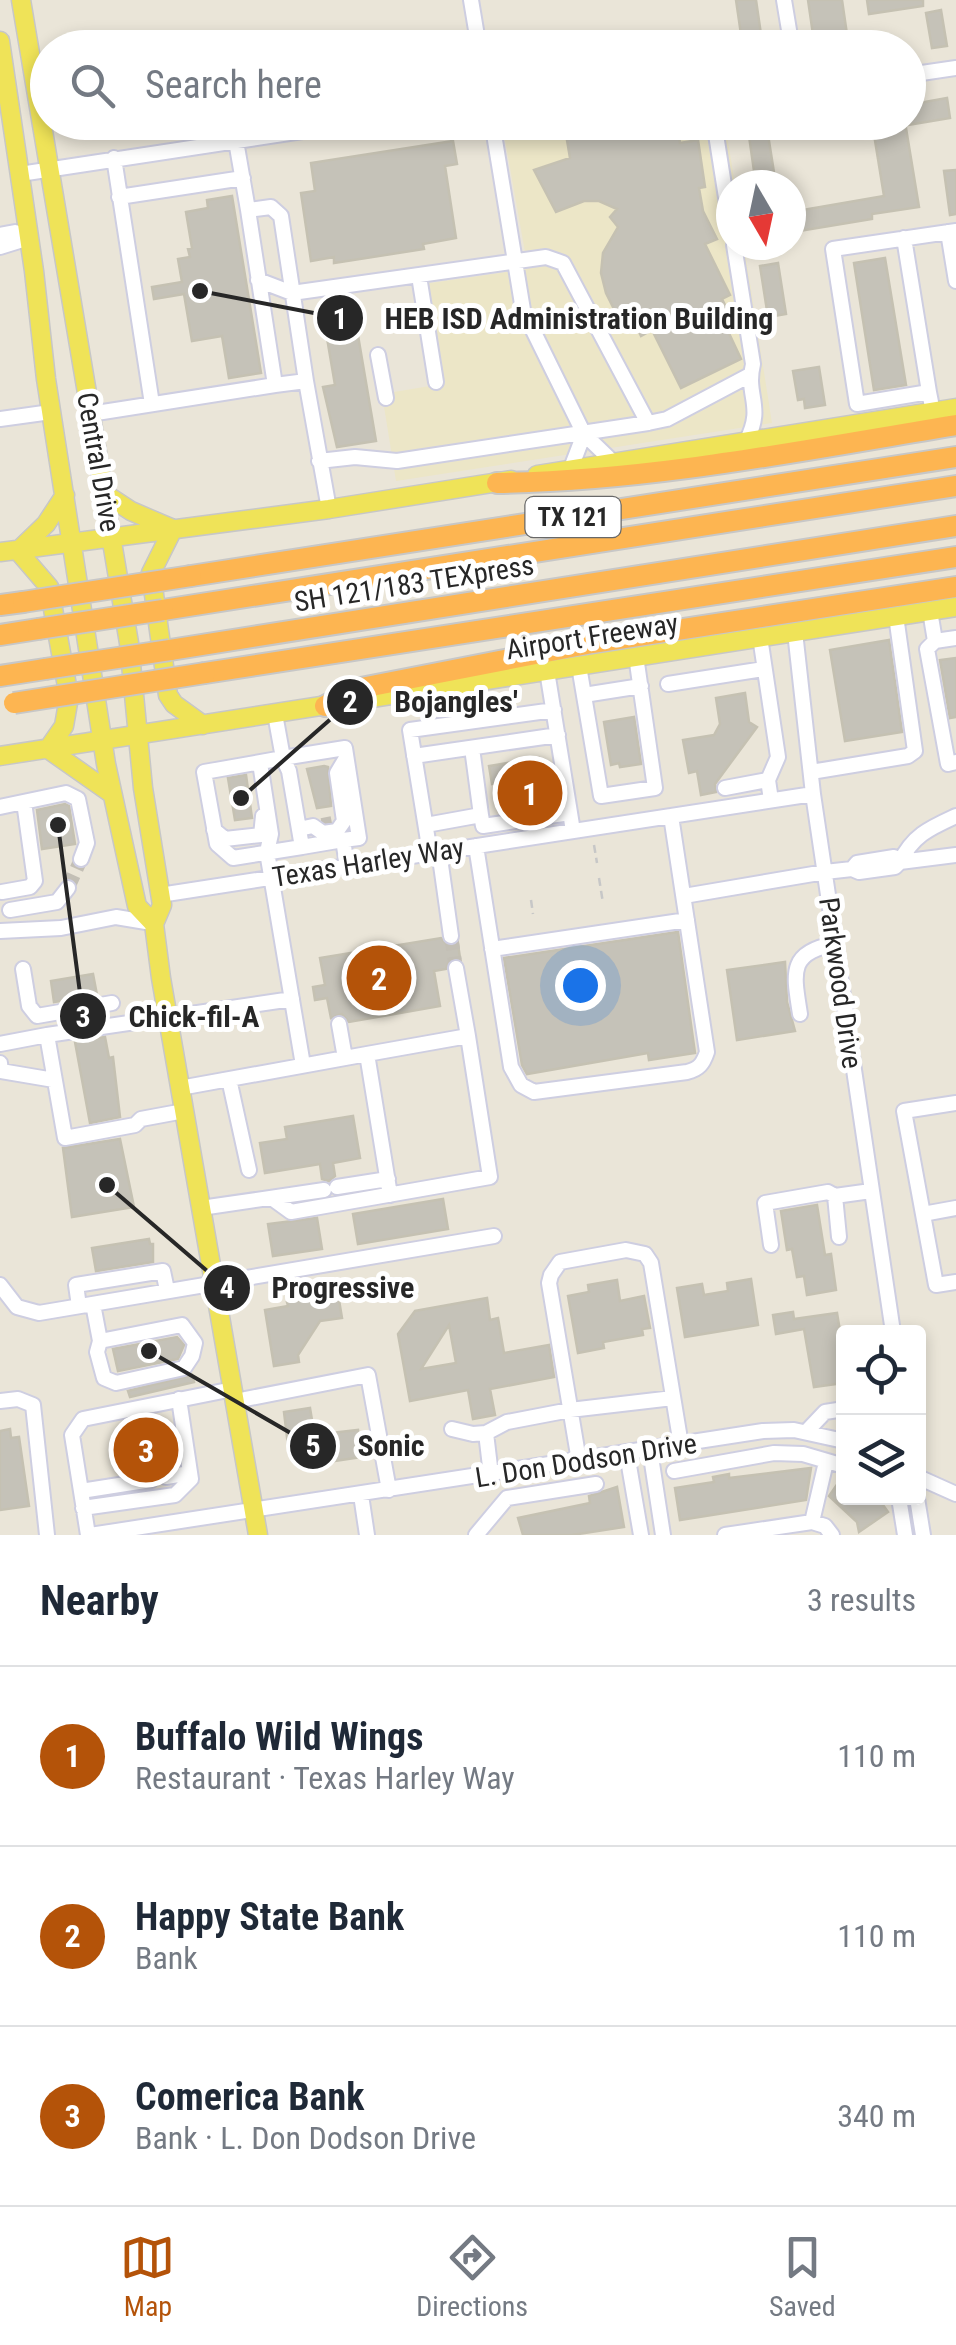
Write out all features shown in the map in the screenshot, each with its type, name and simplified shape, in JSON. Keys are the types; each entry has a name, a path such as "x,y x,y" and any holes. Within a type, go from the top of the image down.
{"highway":[{"path":"497,483 554,482 719,463 956,425"},
{"name":"TX 121","path":"0,605 956,457"},
{"name":"SH 121/183 TEXpress","path":"0,635 956,486"},
{"name":"SH 121/183 TEXpress","path":"0,676 956,526"},
{"name":"Airport Freeway","path":"7,704 956,557"},
{"path":"324,706 356,689 592,642 956,587"}],"main road":[{"name":"Central Drive","path":"21,0 30,50"},
{"name":"Central Drive","path":"0,41 64,495 112,794 138,906 154,924"},
{"name":"Central Drive","path":"46,140 112,537 140,735 162,905 154,924 168,1019 258,1535"},
{"path":"29,238 61,232"},
{"path":"9,552 330,509 956,408"},
{"path":"105,494 173,529"},
{"path":"9,552 46,524 64,495"},
{"path":"173,529 152,573 168,695 203,725"},
{"path":"9,552 49,587 69,697 64,726 48,749 112,794"},
{"name":"Airport Freeway","path":"0,756 956,606"},
{"path":"124,856 133,860 146,889 160,895"}],"street":[{"path":"471,0 476,30"},
{"path":"784,0 789,30"},
{"path":"926,73 956,68"},
{"path":"20,174 236,140 274,385"},
{"path":"495,140 523,310 584,434 613,462"},
{"path":"717,140 722,170"},
{"path":"114,158 152,404"},
{"path":"119,196 242,178"},
{"path":"248,210 271,206 281,216 330,509"},
{"path":"0,235 15,232 29,238"},
{"path":"929,392 857,404 832,249 952,232 956,281"},
{"path":"0,247 29,238"},
{"path":"904,238 933,412"},
{"path":"258,280 292,293 546,257 563,263 648,423"},
{"path":"736,260 753,364 750,375 757,421 746,442"},
{"path":"419,276 436,382"},
{"path":"378,355 386,398"},
{"path":"319,461 355,457 397,461 648,423 667,419 750,375"},
{"path":"90,414 306,381"},
{"path":"0,419 52,412"},
{"path":"571,468 584,434"},
{"path":"930,610 935,641"},
{"path":"811,772 913,754 916,743 896,616"},
{"name":"Parkwood Drive","path":"795,632 813,794 891,1325"},
{"path":"760,637 778,757 768,780 771,800"},
{"path":"956,638 935,641 927,648 948,764 956,762"},
{"path":"601,796 656,788 636,656"},
{"path":"579,666 605,826"},
{"path":"668,684 764,670"},
{"path":"548,672 572,831"},
{"path":"584,695 641,686"},
{"path":"451,936 410,730 554,710"},
{"path":"275,714 283,758 322,825"},
{"path":"414,756 558,735"},
{"path":"345,748 346,758 358,838 233,858 217,844 220,835 204,772 261,769 283,758 345,748"},
{"path":"472,748 483,826 570,812"},
{"path":"302,847 322,825 337,773 346,758"},
{"path":"220,835 261,835 261,769"},
{"path":"261,769 272,834 268,852 303,1066"},
{"path":"724,788 768,780"},
{"path":"0,807 66,793 78,799 88,843 81,859"},
{"name":"Texas Harley Way","path":"160,895 813,794"},
{"path":"10,910 3,902 1,886 30,887 35,881 24,802"},
{"path":"426,825 481,815"},
{"path":"476,846 511,1066 521,1085 534,1092 687,1072 704,1062 706,1052 672,816"},
{"path":"684,896 824,872 896,866 910,843 924,830 956,816"},
{"path":"343,840 348,865"},
{"path":"900,862 956,854"},
{"path":"10,910 56,902 68,888"},
{"path":"10,910 6,930 61,928 116,917 154,924"},
{"path":"492,949 687,920"},
{"path":"800,1014 794,973 801,956 820,946 835,944"},
{"path":"273,1198 292,1212 490,1177 456,968"},
{"path":"23,969 29,1006 36,1016 112,1004"},
{"path":"0,1044 292,998"},
{"path":"340,1024 345,1058"},
{"path":"47,1035 64,1138 184,1111"},
{"path":"180,1088 468,1036"},
{"path":"368,1054 390,1195"},
{"path":"0,1064 1,1070 54,1080"},
{"path":"229,1079 249,1170"},
{"path":"956,1103 904,1111 936,1285 956,1282"},
{"path":"201,1208 388,1179"},
{"path":"771,1245 765,1202 828,1192 835,1196 871,1191"},
{"path":"835,1196 839,1237"},
{"path":"923,1214 956,1208"},
{"path":"0,1285 17,1307 28,1312 494,1236"},
{"path":"579,1462 550,1275 560,1262 626,1250 645,1254 650,1263 680,1445"},
{"path":"100,1341 182,1325 195,1342 184,1368 116,1383 104,1378 97,1352 100,1341 76,1285 163,1271 166,1290"},
{"path":"195,1342 224,1338"},
{"path":"89,1535 72,1436 82,1419 179,1400 368,1375 389,1490"},
{"path":"452,1429 486,1433 507,1422 570,1410 673,1398"},
{"path":"0,1400 18,1399 32,1405 47,1535"},
{"path":"84,1508 175,1495 190,1476 179,1400"},
{"path":"806,1432 825,1412 836,1410"},
{"name":"L. Don Dodson Drive","path":"89,1535 763,1431 806,1432 836,1440"},
{"path":"486,1433 490,1475"},
{"path":"650,1450 663,1535"},
{"path":"627,1454 641,1535"},
{"path":"674,1471 774,1454 803,1454 836,1464"},
{"path":"812,1522 826,1462"},
{"path":"81,1491 190,1476"},
{"path":"926,1481 956,1494"},
{"path":"485,1532 508,1498 596,1484"},
{"path":"361,1495 368,1535"},
{"path":"900,1505 905,1535"},
{"path":"918,1505 923,1535"},
{"path":"725,1535 812,1522 825,1526 832,1535"}],"path":[{"path":"594,846 597,863"},
{"path":"599,878 603,903"},
{"path":"530,900 533,914"}],"shaded area":[{"path":"505,140 728,140 733,170 716,170 716,260 746,260 772,423 396,481 382,394 442,384 424,284 528,269"}],"building":[{"path":"736,0 756,0 760,30 740,30"},
{"path":"808,0 842,0 846,30 812,30"},
{"path":"867,0 923,0 923,6 869,14"},
{"path":"941,10 947,46 932,48 926,13"},
{"path":"947,98 950,118 926,122 926,102"},
{"path":"567,140 698,140 705,187 699,188 703,211 716,237 705,244 730,295 722,299 735,325 727,329 741,359 681,388 652,330 641,336 633,320 622,325 606,293 601,273 603,253 618,227 610,217 617,209 599,201 584,201 556,212 534,170 570,158"},
{"path":"750,140 769,140 774,170 754,170"},
{"path":"875,140 908,140 919,207 806,230 806,209 884,196"},
{"path":"453,141 457,164 445,166 456,238 423,244 424,249 334,263 334,257 311,261 301,193 315,191 311,163"},
{"path":"956,170 956,214 950,215 944,171"},
{"path":"232,196 261,373 229,378 222,336 192,341 184,294 154,299 152,287 182,282 178,259 190,257 188,249 192,248 186,212 208,208 207,200"},
{"path":"885,258 906,385 874,390 854,263"},
{"path":"778,263 786,314 768,317 760,266"},
{"path":"354,312 376,441 337,447 323,387 335,385 326,332 342,329 340,314"},
{"path":"819,367 825,405 805,408 804,399 798,400 793,371"},
{"path":"889,640 902,732 845,741 830,650"},
{"path":"956,658 956,717 950,718 940,660"},
{"path":"745,693 749,722 757,727 715,784 716,792 701,795 697,771 689,773 683,740 714,735 720,724 716,698"},
{"path":"634,717 641,764 611,765 604,722"},
{"path":"539,758 541,768 552,766 558,803 513,810 512,803 504,805 500,782 492,784 489,766"},
{"path":"328,767 331,806 317,808 307,769"},
{"path":"246,775 252,818 235,820 228,778"},
{"path":"69,806 75,844 42,849 37,810"},
{"path":"678,932 695,1053 649,1060 648,1053 527,1074 522,1065 504,958"},
{"path":"441,938 448,946 458,944 460,958 450,959 446,969 434,971 440,1006 349,1022 342,1014 331,1018 327,998 315,1000 313,987 325,985 320,958"},
{"path":"785,962 787,1002 795,1031 737,1040 727,970"},
{"path":"93,974 97,995 54,1002 51,981"},
{"path":"105,1037 109,1058 113,1057 120,1117 90,1123 75,1042"},
{"path":"353,1116 360,1158 333,1163 335,1176 329,1181 322,1179 320,1164 265,1173 260,1143 287,1139 285,1127"},
{"path":"120,1139 134,1207 72,1217 63,1148"},
{"path":"443,1199 448,1229 358,1244 353,1214"},
{"path":"817,1205 825,1255 831,1254 836,1290 807,1295 804,1276 797,1277 792,1249 787,1250 781,1211"},
{"path":"317,1218 322,1249 273,1256 268,1224"},
{"path":"149,1239 153,1244 153,1262 96,1271 92,1248"},
{"path":"751,1279 758,1325 685,1337 677,1288 702,1284 704,1295 728,1291 727,1283"},
{"path":"617,1280 620,1301 644,1296 650,1328 642,1329 643,1335 603,1342 604,1348 578,1353 568,1296 589,1292 588,1285"},
{"path":"338,1294 342,1318 320,1321 298,1355 299,1362 274,1366 265,1310 288,1306 287,1302"},
{"path":"487,1298 490,1320 498,1318 504,1353 549,1345 554,1377 490,1389 495,1415 473,1419 468,1390 410,1401 398,1334 415,1311","holes":["449,1325 456,1363 421,1369"]},
{"path":"793,1312 794,1319 837,1313 836,1384 814,1387 804,1329 776,1334 773,1315"},
{"path":"177,1337 184,1345 178,1359 118,1371 113,1349"},
{"path":"192,1375 194,1382 130,1397 128,1391"},
{"path":"310,1408 312,1420 331,1433 358,1430 362,1457 321,1463 319,1449 289,1454 284,1412"},
{"path":"156,1417 157,1424 164,1422 165,1432 159,1433 164,1467 157,1472 149,1467 134,1469 127,1422"},
{"path":"10,1429 11,1438 19,1437 29,1506 0,1510 0,1431"},
{"path":"811,1468 806,1500 680,1520 675,1488 714,1482 713,1477 729,1474 729,1478"},
{"path":"617,1487 624,1527 572,1535 523,1535 518,1518 590,1503 589,1496"},
{"path":"839,1505 883,1505 888,1512 859,1532 857,1522"}],"tunnel":[{"path":"322,825 332,823"},
{"path":"68,888 81,859"},
{"path":"451,936 456,968"}],"place":[{"name":"HEB ISD Administration Building","path":"200,291"},
{"name":"Buffalo Wild Wings","path":"530,793"},
{"name":"Bojangles'","path":"241,798"},
{"name":"Chick-fil-A","path":"58,825"},
{"name":"Happy State Bank","path":"379,978"},
{"name":"Progressive","path":"107,1185"},
{"name":"Sonic","path":"149,1351"},
{"name":"Comerica Bank","path":"146,1450"}]}
